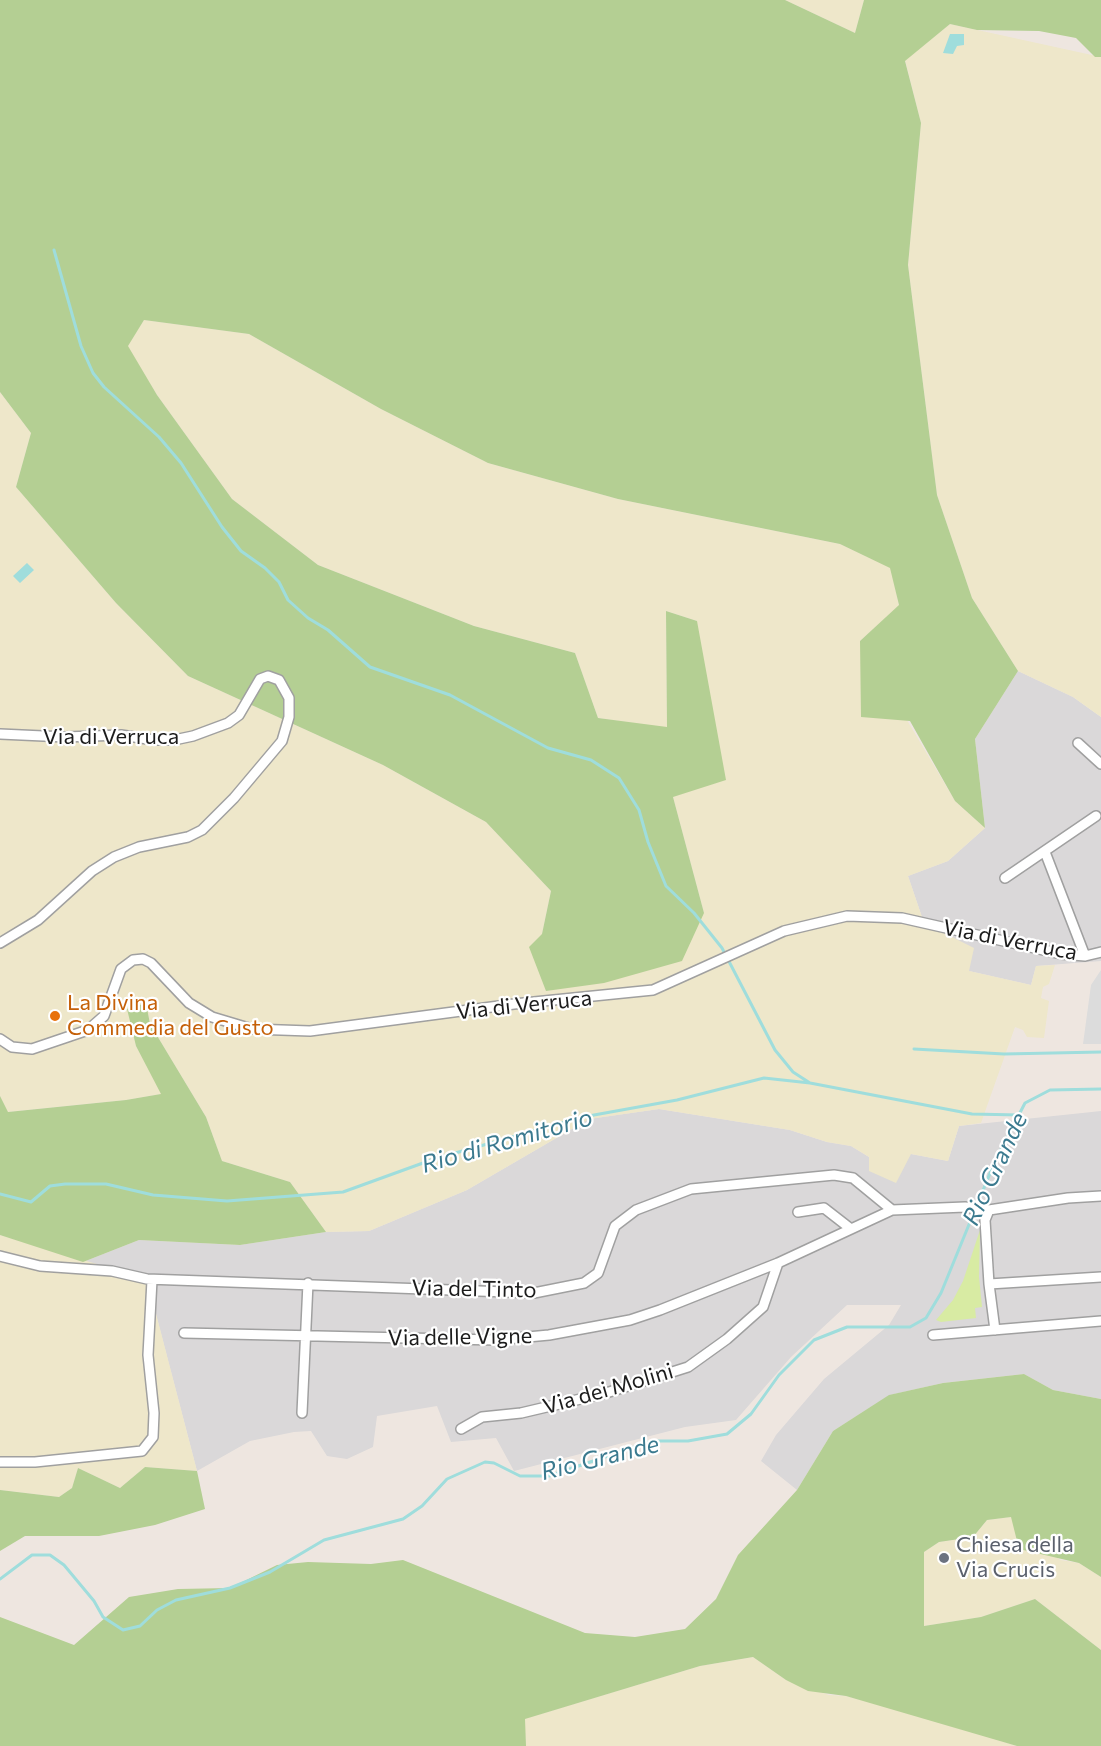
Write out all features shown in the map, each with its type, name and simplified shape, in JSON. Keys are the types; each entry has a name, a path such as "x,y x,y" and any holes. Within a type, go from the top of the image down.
{"street":[{"name":"Via di Verruca","path":"0,734 65,737 121,735 174,740 193,736 228,723 239,714 260,679 268,676 279,680 289,698 289,717 282,741 234,798 202,830 188,837 139,848 114,857 92,871 38,920 0,944"},
{"path":"1078,743 1101,764"},
{"path":"1005,878 1096,816"},
{"path":"1045,852 1085,956"},
{"name":"Via di Verruca","path":"0,1039 12,1047 32,1049 88,1030 104,1016 121,969 133,960 144,959 152,963 180,994 212,1017 252,1029 282,1031 338,1029 514,1004 653,990 722,961 784,931 809,923 862,915 902,918 1051,952 1085,956 1101,952"},
{"name":"Via del Tinto","path":"0,1256 40,1266 112,1271 152,1280 308,1283 534,1293 584,1283 597,1273 615,1226 636,1210 691,1189 834,1175 854,1179 892,1210"},
{"path":"892,1210 968,1207 987,1210 1068,1198 1101,1196"},
{"path":"798,1212 824,1208 851,1229"},
{"name":"Via delle Vigne","path":"184,1333 304,1338 496,1340 602,1327 660,1310 778,1263 892,1210"},
{"path":"987,1210 985,1220 989,1284 995,1330"},
{"name":"Via dei Molini","path":"461,1429 482,1418 521,1413 606,1393 688,1367 727,1339 763,1307 778,1263"},
{"path":"989,1284 1101,1277"},
{"path":"0,1462 35,1462 142,1451 153,1437 154,1413 148,1355 152,1280"},
{"path":"302,1413 308,1283"},
{"path":"933,1335 1101,1321"}],"shaded area":[{"path":"785,0 864,0 855,33"},
{"path":"950,24 1101,57 1101,717 1073,697 1018,671 972,598 937,495 908,265 921,123 905,60"},
{"path":"144,320 249,334 381,409 488,463 618,499 840,544 891,568 899,606 860,641 955,801 985,828 948,861 908,876 924,923 974,948 969,971 1031,985 1036,966 1055,965 1049,984 1043,987 1041,998 1049,1001 1044,1038 1027,1037 1023,1030 1015,1027 981,1123 959,1126 948,1161 911,1154 896,1183 869,1171 869,1157 851,1146 827,1142 790,1130 659,1109 589,1119 467,1190 369,1231 326,1232 290,1182 222,1161 206,1117 150,1024 146,1004 128,1009 136,1046 162,1094 126,1100 7,1112 0,1096 0,392 31,433 16,487 116,603 188,676 383,765 486,822 551,891 542,934 704,913 673,797 697,621 666,611 667,728 598,718 575,653 474,626 318,565 232,499 157,395 127,346"},
{"path":"1018,671 1073,697 1101,717 1101,961 1036,966 1031,985 969,971 924,923 908,876 948,861 985,828 975,739"},
{"path":"1101,970 1101,1044 1083,1044 1091,985"},
{"path":"659,1109 790,1130 827,1142 851,1146 869,1157 911,1154 948,1161 959,1126 1101,1111 1101,1399 1053,1390 1024,1374 943,1383 890,1395 833,1431 797,1490 761,1461 776,1435 824,1379 889,1325 901,1305 847,1305 791,1357 736,1420 685,1427 514,1471 496,1438 451,1442 437,1406 377,1416 373,1447 347,1459 327,1456 311,1431 294,1432 250,1441 197,1471 147,1280 83,1262 139,1240 240,1245 326,1232 369,1231 467,1190 589,1119"},
{"path":"0,1235 147,1279 197,1471 145,1467 120,1488 78,1468 72,1488 59,1497 0,1490"},
{"path":"1011,1517 1060,1560 1079,1563 1101,1577 1101,1650 1035,1599 981,1617 924,1626 924,1552 939,1542 973,1537 987,1520"},
{"path":"753,1657 786,1680 829,1695 846,1696 918,1715 1017,1746 526,1746 524,1719 700,1666"}],"green space":[{"path":"0,0 785,0 855,33 864,0 1101,0 1101,57 1095,57 1076,38 1039,31 977,30 950,24 905,61 921,123 908,265 937,495 972,598 1018,671 975,739 985,828 955,801 910,721 861,717 860,641 899,605 890,568 840,544 618,499 488,463 381,409 249,334 144,320 128,346 157,395 232,499 318,565 474,626 575,653 598,718 667,727 666,611 697,621 726,780 673,797 704,913 682,961 604,983 546,991 529,947 542,934 551,891 486,822 383,765 188,676 116,603 16,487 31,433 0,392"},
{"path":"146,1003 150,1024 206,1117 222,1161 290,1182 326,1232 240,1245 139,1240 83,1262 0,1235 0,1096 8,1112 126,1100 161,1094 136,1046 127,1009"},
{"path":"980,1230 979,1277 982,1307 975,1308 976,1318 941,1322 936,1320 953,1300 963,1281"},
{"path":"1024,1374 1053,1390 1101,1399 1101,1577 1079,1563 1019,1549 1011,1517 987,1520 973,1537 939,1542 924,1552 924,1626 981,1617 1035,1599 1101,1650 1101,1746 1017,1746 846,1696 808,1691 786,1680 753,1657 700,1666 525,1719 526,1746 0,1746 0,1617 74,1645 129,1597 178,1589 230,1588 277,1565 308,1562 371,1564 403,1560 585,1633 635,1637 685,1629 716,1599 738,1555 797,1490 833,1431 889,1395 943,1383"},
{"path":"145,1467 197,1471 205,1509 155,1525 99,1536 25,1536 0,1551 0,1490 59,1497 72,1488 78,1468 120,1488"}],"water":[{"path":"950,34 964,34 964,45 957,46 953,54 943,53"},
{"path":"27,563 34,570 20,583 13,576"}],"waterway":[{"path":"54,250 81,346 93,373 104,387 159,437 181,463 222,527 241,551 265,568 279,582 288,600 308,618 328,630 370,667 450,695 548,748 591,760 619,778 639,810 648,842 666,886 694,913 722,948 775,1050 793,1072 810,1083"},
{"path":"914,1049 1004,1054 1101,1052"},
{"name":"Rio di Romitorio","path":"0,1194 31,1202 50,1186 65,1184 106,1184 153,1195 227,1201 343,1192 434,1159 583,1117 677,1100 764,1078 810,1083 972,1114 1019,1115"},
{"name":"Rio Grande","path":"0,1579 32,1555 50,1555 64,1565 94,1601 103,1617 123,1630 140,1626 157,1610 176,1600 230,1588 270,1572 324,1540 403,1519 422,1506 447,1479 485,1462 494,1463 520,1476 549,1476 652,1441 688,1441 727,1434 751,1414 779,1375 814,1340 847,1327 910,1327 926,1318 941,1293 995,1161 1025,1103 1050,1090 1101,1089"}],"place":[{"name":"La Divina Commedia del Gusto","path":"55,1016"},
{"name":"Chiesa della Via Crucis","path":"944,1558"}]}
